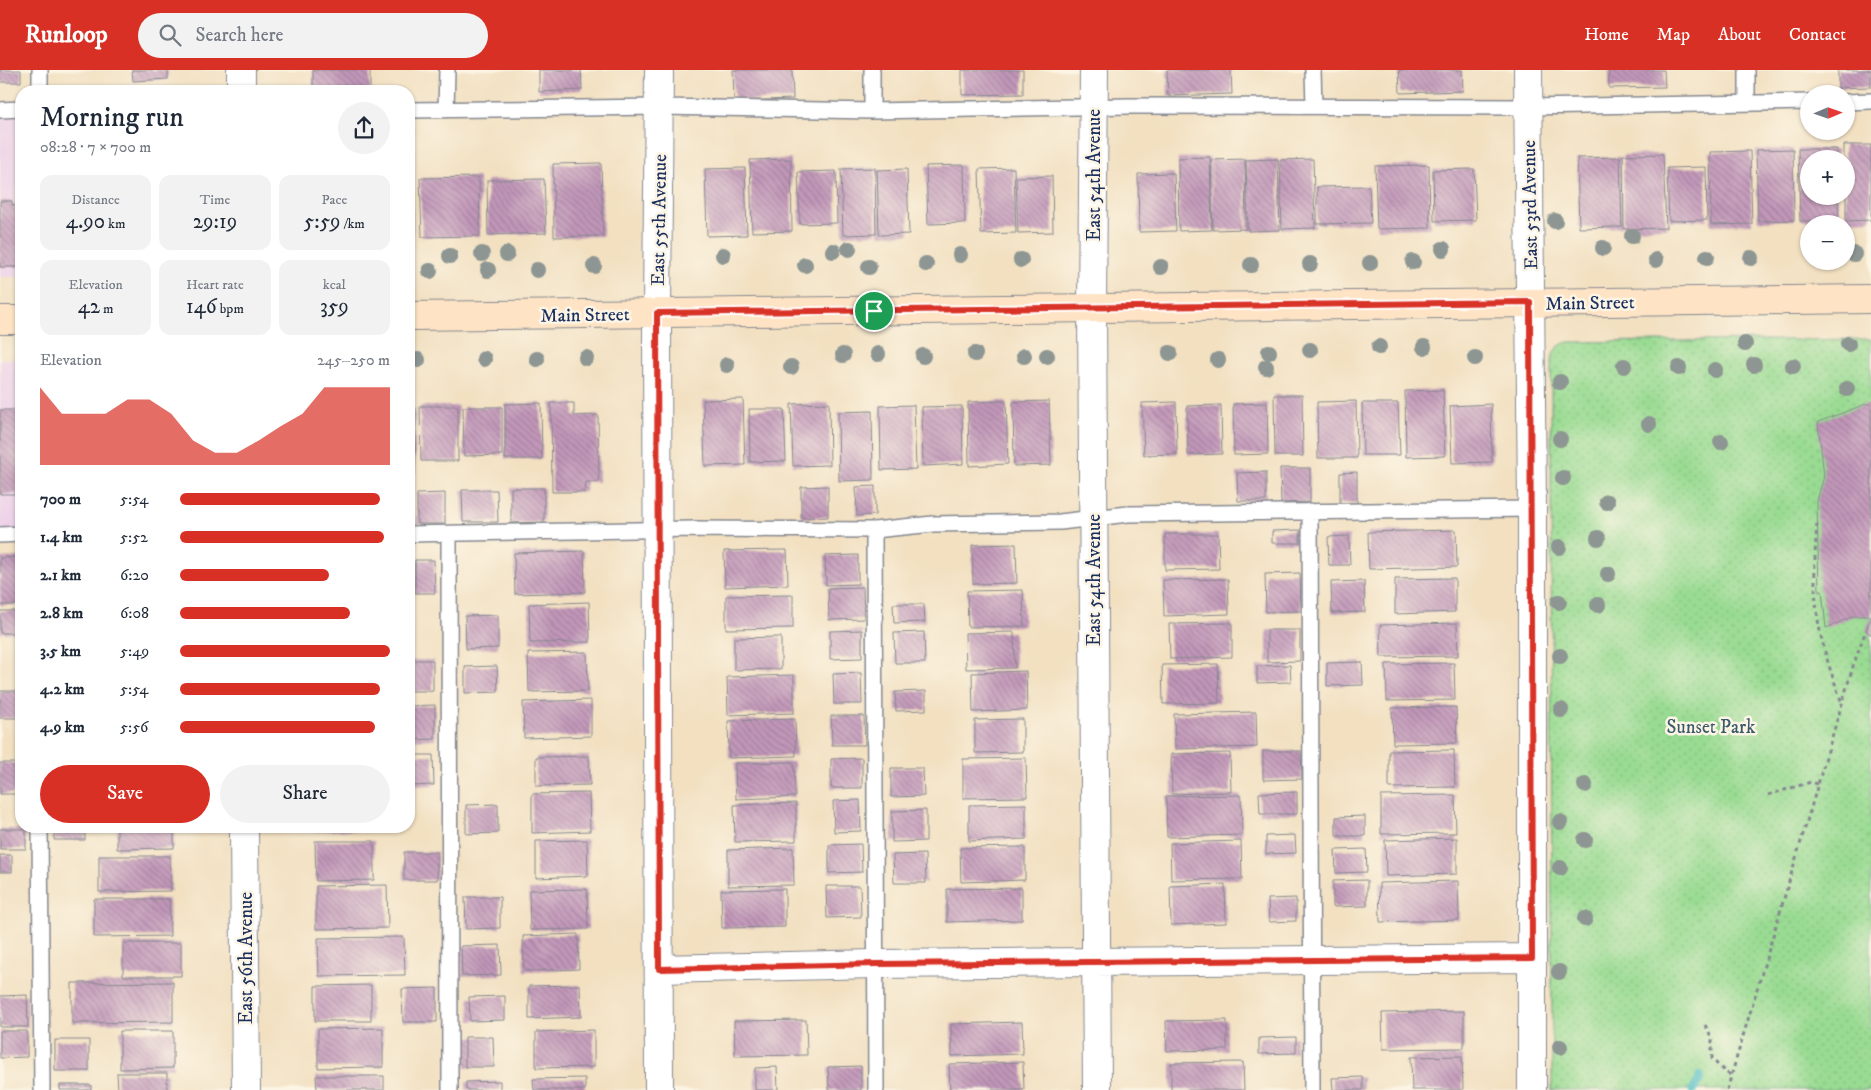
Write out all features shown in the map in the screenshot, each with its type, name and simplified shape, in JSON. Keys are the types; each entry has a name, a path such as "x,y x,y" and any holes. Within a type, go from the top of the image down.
{"main road":[{"name":"Main Street","path":"415,316 1871,299"},
{"path":"0,320 15,320"}],"street":[{"path":"241,70 241,85"},
{"name":"East 55th Avenue","path":"659,70 657,313 659,1090"},
{"name":"East 54th Avenue","path":"1094,70 1092,518 1096,1090"},
{"name":"East 53rd Avenue","path":"1528,70 1532,509 1532,1090"},
{"name":"East 56th Avenue","path":"244,833 246,1090"},
{"path":"659,969 876,964 1532,958"}],"lane":[{"path":"40,70 40,85"},
{"path":"446,110 447,70"},
{"path":"872,70 872,111"},
{"path":"1313,70 1314,106"},
{"path":"1747,70 1747,103"},
{"path":"1855,102 1871,101"},
{"path":"415,110 660,107 872,111 1314,106 1528,107 1800,102"},
{"path":"0,110 15,110"},
{"path":"415,534 694,529 874,530 933,524 1060,522 1128,514 1532,509"},
{"path":"1310,511 1312,1090"},
{"path":"874,530 876,1090"},
{"path":"0,535 15,534"},
{"path":"449,534 450,1090"},
{"path":"40,833 42,1090"}],"path":[{"path":"1817,524 1814,580 1821,636 1829,668 1842,703"},
{"path":"1727,1090 1854,662 1866,630"},
{"path":"1768,795 1811,782 1818,784"},
{"path":"1704,1025 1712,1038 1712,1059 1725,1072 1731,1075"}],"shaded area":[{"path":"15,109 15,277 0,277 0,110"},
{"path":"0,359 15,359 15,534 0,535"}],"green space":[{"name":"Sunset Park","path":"1871,339 1871,1090 1552,1090 1551,363 1553,355 1558,347 1568,342"}],"building":[{"path":"0,70 21,70 21,82 0,82"},
{"path":"132,70 168,70 168,79 133,81"},
{"path":"313,70 370,70 370,85 313,85"},
{"path":"539,70 581,70 582,90 539,92"},
{"path":"733,70 792,70 793,99 734,101"},
{"path":"962,70 1023,70 1023,94 962,95"},
{"path":"1167,70 1231,70 1232,94 1168,96"},
{"path":"1399,70 1462,70 1463,91 1400,93"},
{"path":"1609,70 1664,70 1665,87 1609,88"},
{"path":"1838,70 1871,70 1871,87 1838,85"},
{"path":"1844,145 1871,145 1871,220 1855,221 1855,215 1846,215 1846,205 1855,205 1855,150 1844,150"},
{"path":"1793,149 1794,220 1758,221 1756,150"},
{"path":"1798,149 1837,149 1800,150 1800,205 1838,205 1839,215 1800,215 1800,221"},
{"path":"1750,151 1752,224 1711,225 1710,152"},
{"path":"1663,154 1666,228 1624,229 1623,155"},
{"path":"1210,157 1212,230 1179,231 1178,158"},
{"path":"1620,157 1622,227 1579,228 1577,158"},
{"path":"791,159 792,231 752,232 750,160"},
{"path":"1245,159 1246,229 1213,230 1211,160"},
{"path":"1278,159 1280,230 1248,231 1246,160"},
{"path":"1313,159 1315,228 1282,229 1280,160"},
{"path":"601,163 603,236 554,237 553,164"},
{"path":"964,165 965,223 928,224 926,166"},
{"path":"1429,165 1430,228 1377,229 1375,166"},
{"path":"1706,167 1707,220 1669,221 1667,168"},
{"path":"745,168 747,235 707,236 705,169"},
{"path":"875,168 876,234 843,235 841,169"},
{"path":"1014,168 1016,233 981,234 979,169"},
{"path":"907,169 909,234 879,235 877,170"},
{"path":"1474,169 1476,220 1434,221 1433,170"},
{"path":"836,171 837,223 800,224 798,172"},
{"path":"1174,173 1176,231 1139,232 1138,174"},
{"path":"1052,176 1053,232 1018,233 1016,177"},
{"path":"479,177 480,236 422,237 420,178"},
{"path":"544,179 546,233 488,235 487,180"},
{"path":"1369,186 1371,223 1317,224 1317,187"},
{"path":"0,201 12,201 12,205 15,205 15,267 0,267"},
{"path":"1443,390 1445,456 1406,457 1405,391"},
{"path":"1274,395 1302,395 1303,456 1275,456"},
{"path":"743,399 745,465 705,466 703,400"},
{"path":"1006,401 1008,464 969,466 968,402"},
{"path":"1049,401 1051,465 1014,466 1013,402"},
{"path":"1356,401 1357,458 1318,458 1317,402"},
{"path":"1176,402 1177,454 1144,455 1142,403"},
{"path":"541,403 542,459 505,459 505,404"},
{"path":"551,403 574,403 574,416 598,415 599,482 586,482 585,492 552,492"},
{"path":"829,403 830,465 793,466 791,404"},
{"path":"1267,403 1268,454 1234,455 1233,404"},
{"path":"1362,403 1398,403 1400,455 1363,455"},
{"path":"1491,404 1492,462 1452,463 1450,406"},
{"path":"1866,404 1871,404 1871,616 1854,616 1826,628 1822,591 1819,591 1817,501 1824,476 1818,422"},
{"path":"914,405 916,469 881,470 880,406"},
{"path":"1221,405 1222,454 1188,455 1187,406"},
{"path":"420,406 458,406 458,461 421,461"},
{"path":"962,406 963,464 923,466 922,407"},
{"path":"463,407 502,407 502,455 464,456"},
{"path":"749,409 784,409 786,461 750,462"},
{"path":"0,410 15,410 15,494 0,494"},
{"path":"872,411 873,480 839,481 838,412"},
{"path":"1280,468 1310,468 1310,502 1281,503"},
{"path":"1266,472 1266,501 1238,501 1237,473"},
{"path":"1357,472 1357,503 1340,503 1340,473"},
{"path":"828,486 828,517 801,518 801,487"},
{"path":"875,486 875,515 857,516 856,487"},
{"path":"511,488 544,488 544,522 511,523"},
{"path":"462,490 497,490 498,522 463,522"},
{"path":"445,493 445,524 417,524 417,494"},
{"path":"1300,530 1300,543 1272,543 1272,531"},
{"path":"1456,530 1457,567 1369,569 1368,532"},
{"path":"1165,534 1218,534 1219,569 1165,570"},
{"path":"1349,536 1350,565 1329,565 1328,537"},
{"path":"1016,544 1017,583 973,584 972,545"},
{"path":"787,550 788,585 725,587 724,551"},
{"path":"584,551 585,592 515,594 514,553"},
{"path":"858,555 858,584 826,585 825,556"},
{"path":"15,557 15,605 0,605 0,558"},
{"path":"415,560 434,560 435,593 415,593"},
{"path":"1300,573 1301,611 1266,612 1265,574"},
{"path":"1455,578 1455,612 1395,614 1395,579"},
{"path":"1228,579 1229,614 1164,616 1163,580"},
{"path":"1364,581 1365,612 1332,613 1331,582"},
{"path":"863,587 864,619 829,620 828,588"},
{"path":"1023,590 1024,626 968,627 967,591"},
{"path":"793,595 793,628 726,629 726,596"},
{"path":"589,602 590,642 530,643 529,604"},
{"path":"893,604 924,604 925,622 894,623"},
{"path":"0,611 15,611 15,633 0,633"},
{"path":"498,615 498,648 466,649 465,616"},
{"path":"1871,617 1871,635 1866,630"},
{"path":"1232,623 1232,657 1170,659 1169,624"},
{"path":"1457,623 1458,656 1381,657 1380,625"},
{"path":"862,630 862,658 830,659 830,631"},
{"path":"1267,630 1300,630 1300,661 1267,662"},
{"path":"924,632 925,663 895,663 894,633"},
{"path":"1014,632 1015,668 966,669 965,633"},
{"path":"781,637 781,669 734,670 734,638"},
{"path":"587,652 588,691 529,692 528,653"},
{"path":"415,660 433,660 433,691 415,691"},
{"path":"1362,662 1363,685 1327,686 1327,663"},
{"path":"1454,663 1455,700 1387,701 1386,664"},
{"path":"1218,664 1219,703 1163,704 1162,665"},
{"path":"1290,665 1291,682 1257,683 1257,666"},
{"path":"497,666 498,692 465,693 465,667"},
{"path":"1026,671 1027,710 973,712 972,673"},
{"path":"861,673 862,704 834,704 833,674"},
{"path":"794,675 794,713 728,715 727,677"},
{"path":"0,691 15,691 15,718 0,718"},
{"path":"926,691 926,710 896,711 895,692"},
{"path":"591,700 591,736 524,738 523,702"},
{"path":"435,705 435,739 415,740 415,706"},
{"path":"1456,707 1457,743 1393,744 1392,708"},
{"path":"1256,712 1257,747 1175,749 1174,714"},
{"path":"831,716 864,716 865,745 832,745"},
{"path":"795,719 796,756 729,758 728,721"},
{"path":"1023,719 1023,752 975,753 975,720"},
{"path":"1454,750 1455,787 1389,788 1389,751"},
{"path":"1263,751 1301,751 1302,779 1263,780"},
{"path":"1230,753 1231,792 1172,794 1171,754"},
{"path":"415,755 433,755 434,785 415,786"},
{"path":"589,756 590,785 536,786 536,757"},
{"path":"862,758 862,788 831,788 831,759"},
{"path":"1026,758 1027,797 963,798 963,759"},
{"path":"794,762 795,797 736,799 735,763"},
{"path":"0,763 15,763 15,794 0,794"},
{"path":"891,768 923,768 924,796 891,797"},
{"path":"1297,792 1297,814 1260,814 1259,793"},
{"path":"589,793 590,831 532,833 532,794"},
{"path":"1241,795 1242,835 1167,837 1166,796"},
{"path":"1455,795 1456,833 1381,834 1381,796"},
{"path":"860,800 861,831 834,832 833,801"},
{"path":"796,803 796,841 735,842 734,805"},
{"path":"498,804 498,833 466,834 466,805"},
{"path":"1026,804 1026,839 969,841 969,805"},
{"path":"926,810 926,841 892,842 892,811"},
{"path":"1365,816 1365,836 1336,836 1336,817"},
{"path":"0,829 15,829 15,833 26,833 26,849 0,849"},
{"path":"54,833 85,833 85,840 54,840"},
{"path":"117,833 174,833 174,848 117,849"},
{"path":"1295,835 1296,853 1266,854 1266,836"},
{"path":"1457,838 1457,874 1386,876 1385,840"},
{"path":"587,840 588,876 536,878 536,841"},
{"path":"315,841 374,841 374,880 316,881"},
{"path":"1241,841 1242,879 1171,880 1170,843"},
{"path":"861,844 862,872 829,873 829,845"},
{"path":"1025,847 1025,880 961,882 960,848"},
{"path":"793,848 794,885 728,886 728,850"},
{"path":"1366,849 1367,872 1336,873 1335,850"},
{"path":"404,852 437,852 437,880 404,880"},
{"path":"925,854 926,883 894,883 893,855"},
{"path":"0,855 12,855 12,872 0,872"},
{"path":"99,856 170,856 171,891 99,892"},
{"path":"1367,880 1367,906 1333,907 1333,881"},
{"path":"1458,881 1459,920 1380,922 1379,883"},
{"path":"1225,884 1226,923 1171,925 1170,886"},
{"path":"387,885 388,928 316,929 316,886"},
{"path":"826,886 860,886 861,917 827,918"},
{"path":"1022,888 1022,920 947,922 947,889"},
{"path":"587,889 588,929 530,930 529,890"},
{"path":"785,889 785,927 722,928 721,890"},
{"path":"465,897 500,897 500,928 466,929"},
{"path":"1296,898 1296,921 1269,922 1268,899"},
{"path":"94,899 169,899 170,936 94,937"},
{"path":"578,934 579,969 524,971 523,936"},
{"path":"404,937 405,975 319,976 318,938"},
{"path":"123,943 181,943 181,976 123,976"},
{"path":"500,945 501,975 462,976 461,946"},
{"path":"173,982 173,1022 72,1023 72,983"},
{"path":"371,985 371,1021 315,1021 315,986"},
{"path":"580,985 581,1017 529,1019 529,986"},
{"path":"437,988 437,1022 403,1022 402,989"},
{"path":"27,995 28,1027 0,1027 0,996"},
{"path":"505,996 505,1020 470,1021 469,997"},
{"path":"1464,1011 1464,1048 1383,1049 1382,1013"},
{"path":"806,1020 807,1055 735,1056 734,1021"},
{"path":"1227,1020 1227,1050 1167,1051 1166,1021"},
{"path":"1022,1022 1023,1054 952,1056 951,1024"},
{"path":"383,1028 383,1067 318,1068 318,1029"},
{"path":"594,1030 594,1067 536,1068 536,1032"},
{"path":"0,1031 27,1031 27,1057 0,1058"},
{"path":"120,1031 173,1031 173,1068 120,1069"},
{"path":"465,1037 493,1037 494,1067 465,1067"},
{"path":"1296,1037 1296,1053 1259,1054 1259,1038"},
{"path":"55,1040 89,1040 89,1071 55,1071"},
{"path":"1462,1056 1463,1090 1412,1090 1411,1057"},
{"path":"1023,1062 1024,1090 950,1090 949,1064"},
{"path":"1243,1062 1244,1090 1171,1090 1171,1063"},
{"path":"861,1066 861,1090 829,1090 828,1067"},
{"path":"777,1067 778,1090 755,1090 755,1068"},
{"path":"117,1073 167,1073 167,1090 118,1090"},
{"path":"316,1076 384,1076 384,1090 317,1090"},
{"path":"1363,1077 1363,1090 1333,1090 1332,1078"},
{"path":"585,1078 585,1090 534,1090 533,1079"},
{"path":"500,1081 500,1090 466,1090 466,1082"},
{"path":"60,1085 91,1085 91,1090 60,1090"}],"waterway":[{"path":"1693,1090 1699,1082 1700,1075"}],"route":[{"path":"1530,302 1532,958 876,964 659,969 657,313 874,311 1530,302"}]}
